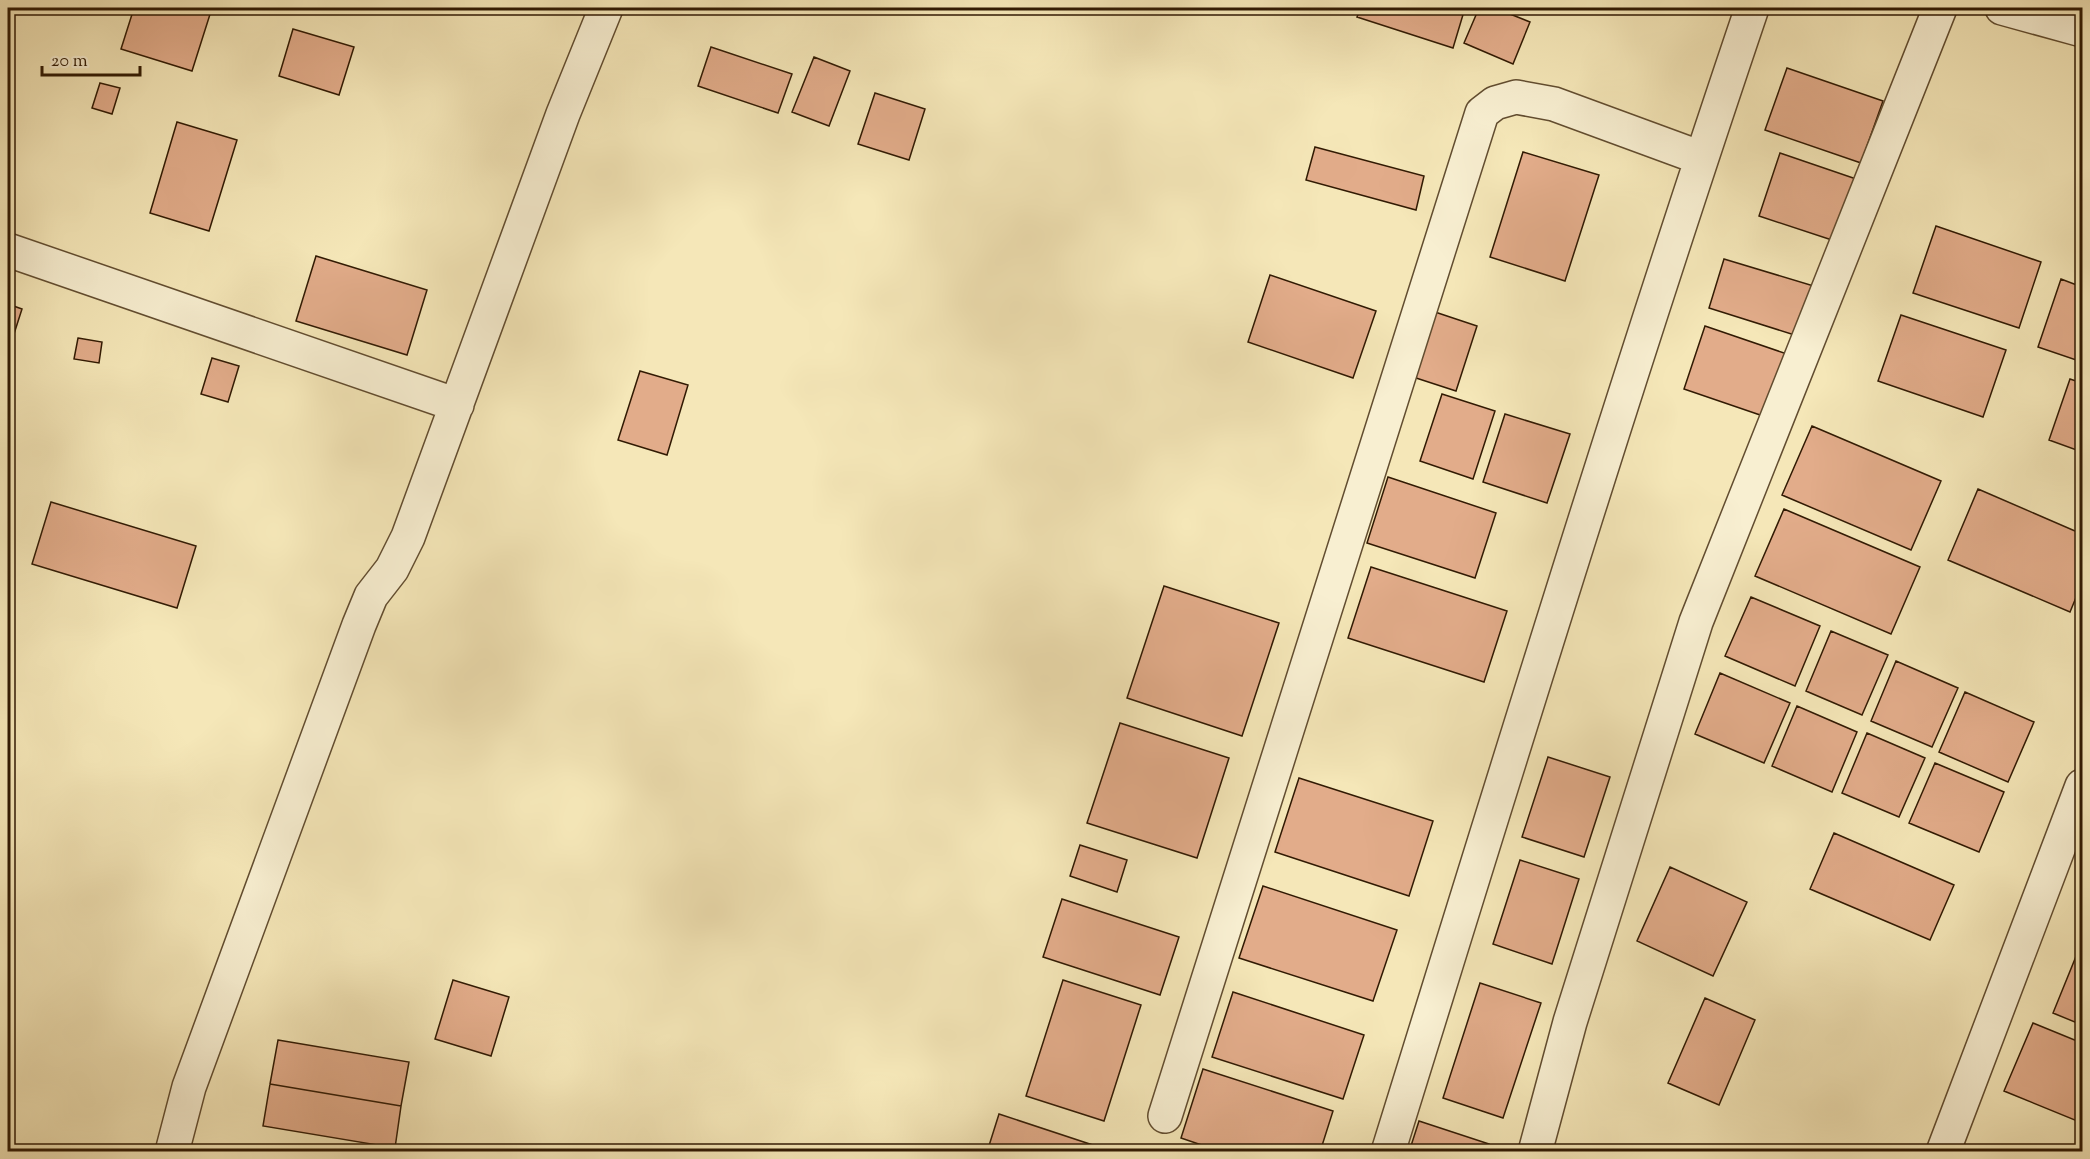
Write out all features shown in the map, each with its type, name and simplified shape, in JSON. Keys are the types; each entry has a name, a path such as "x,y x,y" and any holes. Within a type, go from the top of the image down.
{"street":[{"path":"172,1152 189,1087 359,625 371,596 392,569 408,537 563,114 606,8"},
{"path":"1388,1152 1597,482 1701,158 1752,8"},
{"path":"1535,1152 1570,1022 1696,622 1940,8"},
{"path":"2002,8 2082,30"},
{"path":"1165,1116 1482,113 1495,103 1516,96 1554,104 1701,158"},
{"path":"8,250 457,405"},
{"path":"1943,1152 2082,786"}],"building":[{"path":"134,8 212,8 192,71 121,49"},
{"path":"1361,8 1465,8 1453,48 1357,17"},
{"path":"1479,8 1495,8 1530,22 1513,64 1464,43"},
{"path":"293,29 354,47 339,95 279,76"},
{"path":"711,47 792,74 778,113 698,86"},
{"path":"814,57 850,71 829,126 792,112"},
{"path":"1787,68 1883,101 1861,163 1765,130"},
{"path":"100,83 120,88 112,114 92,108"},
{"path":"875,93 925,109 909,160 858,144"},
{"path":"177,122 237,140 209,231 150,213"},
{"path":"1315,147 1424,176 1416,210 1306,180"},
{"path":"1523,152 1599,175 1565,281 1490,257"},
{"path":"1780,153 1862,181 1841,243 1759,216"},
{"path":"1936,226 2041,262 2019,328 1913,293"},
{"path":"316,256 427,290 407,355 296,321"},
{"path":"1724,259 1817,287 1801,337 1709,308"},
{"path":"1270,275 1376,311 1353,378 1248,342"},
{"path":"2061,279 2082,287 2082,362 2038,347"},
{"path":"8,304 22,309 13,337 8,335"},
{"path":"1435,312 1477,326 1456,391 1413,377"},
{"path":"1901,315 2006,350 1983,417 1878,381"},
{"path":"1705,326 1787,354 1766,417 1684,389"},
{"path":"78,338 102,342 99,363 74,359"},
{"path":"212,358 239,366 228,402 201,394"},
{"path":"640,371 688,385 667,455 618,440"},
{"path":"2070,379 2082,383 2082,452 2049,440"},
{"path":"1442,394 1495,411 1473,479 1420,461"},
{"path":"1505,414 1570,434 1547,503 1483,482"},
{"path":"1812,426 1941,481 1911,550 1782,495"},
{"path":"1388,477 1496,513 1475,578 1367,543"},
{"path":"1978,489 2082,534 2082,583 2070,612 1948,560"},
{"path":"51,502 196,546 177,608 32,564"},
{"path":"1784,509 1920,567 1891,634 1755,576"},
{"path":"1371,567 1507,611 1484,682 1348,638"},
{"path":"1164,586 1279,623 1242,736 1127,698"},
{"path":"1751,597 1820,626 1795,686 1725,656"},
{"path":"1831,631 1888,655 1862,715 1806,691"},
{"path":"1896,661 1958,688 1932,747 1871,721"},
{"path":"1720,673 1790,703 1764,763 1695,734"},
{"path":"1965,692 2034,722 2008,782 1939,752"},
{"path":"1797,706 1857,732 1832,792 1772,766"},
{"path":"1120,723 1229,758 1197,858 1087,823"},
{"path":"1867,733 1925,758 1899,817 1842,793"},
{"path":"1548,757 1610,777 1584,857 1522,837"},
{"path":"1935,763 2004,792 1979,852 1909,823"},
{"path":"1299,778 1433,821 1409,896 1275,852"},
{"path":"1834,833 1954,885 1930,940 1810,889"},
{"path":"1080,845 1127,860 1117,892 1070,876"},
{"path":"1520,860 1579,879 1552,964 1493,944"},
{"path":"1670,867 1747,902 1713,976 1637,941"},
{"path":"1263,886 1397,930 1373,1001 1239,958"},
{"path":"1062,899 1179,937 1160,995 1043,957"},
{"path":"2079,949 2082,950 2082,1025 2053,1013"},
{"path":"453,980 509,997 491,1056 435,1039"},
{"path":"1063,980 1141,1005 1104,1121 1026,1096"},
{"path":"1480,983 1541,1003 1503,1118 1443,1098"},
{"path":"1233,992 1364,1035 1343,1099 1212,1057"},
{"path":"1705,998 1755,1020 1719,1105 1668,1083"},
{"path":"2033,1023 2082,1043 2082,1123 2004,1091"},
{"path":"278,1040 409,1062 401,1106 270,1084"},
{"path":"1203,1069 1333,1111 1320,1152 1222,1152 1181,1138"},
{"path":"270,1084 401,1106 395,1148 263,1126"},
{"path":"999,1114 1114,1152 987,1152"},
{"path":"1419,1121 1489,1144 1486,1152 1409,1152"}]}
